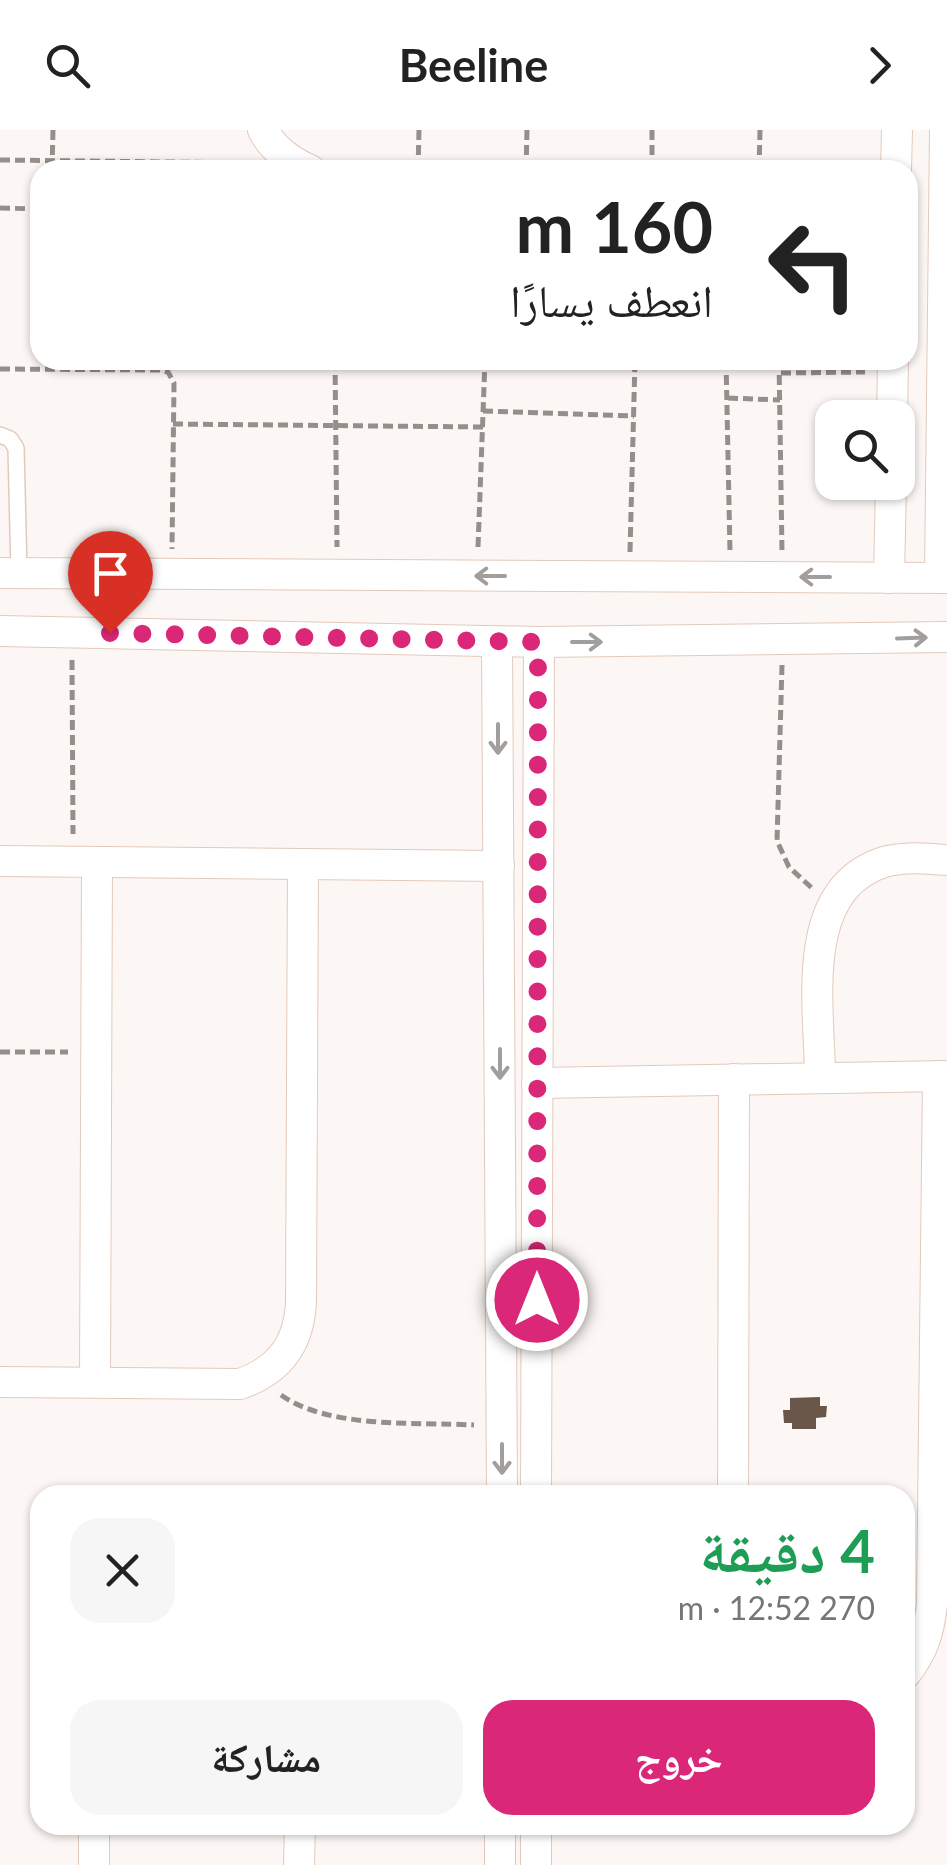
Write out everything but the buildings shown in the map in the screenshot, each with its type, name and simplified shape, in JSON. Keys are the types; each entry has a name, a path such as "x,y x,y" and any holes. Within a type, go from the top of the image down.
{"street":[{"path":"262,130 267,139 293,160"},
{"path":"896,160 897,130"},
{"path":"9,573 943,578 946,143"},
{"path":"892,400 893,370"},
{"path":"889,578 891,500"},
{"path":"0,631 498,642 782,642 947,637"},
{"path":"498,642 502,1485"},
{"path":"536,1485 538,642"},
{"path":"820,1078 820,943 824,922 834,902 863,872 883,863 904,858 947,860"},
{"path":"0,861 499,866"},
{"path":"85,862 96,1052 95,1382"},
{"path":"0,1382 240,1384 279,1363 292,1345 300,1324 303,864"},
{"path":"538,1083 943,1076 932,1604 928,1632 915,1662"},
{"path":"732,1485 734,1080"},
{"path":"502,1418 537,1410"},
{"path":"94,1835 94,1865"},
{"path":"300,1835 300,1865"},
{"path":"500,1835 500,1865"},
{"path":"536,1835 536,1865"}],"lane":[{"path":"0,435 14,442 17,453 9,573"}],"path":[{"path":"0,160 52,160 53,130"},
{"path":"418,130 418,160"},
{"path":"526,160 527,130"},
{"path":"652,130 652,160"},
{"path":"760,130 760,160"},
{"path":"0,208 30,209"},
{"path":"0,369 30,369"},
{"path":"137,370 160,370 171,375 172,574"},
{"path":"335,370 337,575"},
{"path":"477,576 485,370"},
{"path":"630,576 636,370"},
{"path":"726,370 730,577"},
{"path":"780,370 782,577"},
{"path":"780,373 828,370"},
{"path":"727,398 780,400"},
{"path":"484,411 634,416"},
{"path":"173,424 483,427"},
{"path":"72,632 85,862"},
{"path":"782,642 777,840 789,866 808,888 834,902"},
{"path":"0,1052 96,1052"},
{"path":"261,1376 299,1408 326,1417 502,1418"}],"route":[{"path":"110,633 538,642 537,1300"}]}
